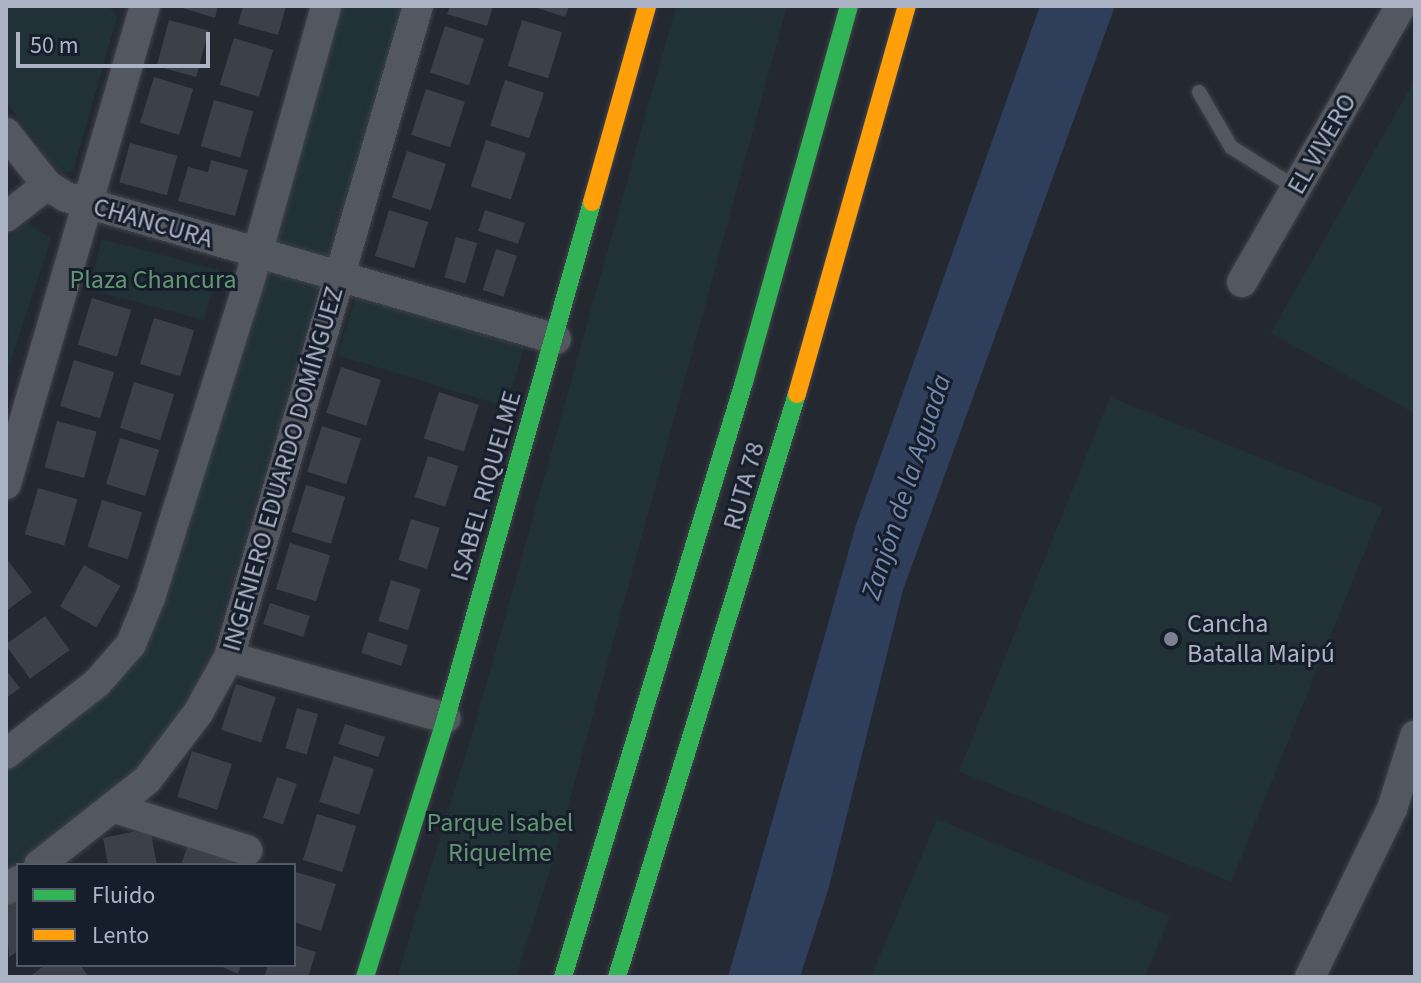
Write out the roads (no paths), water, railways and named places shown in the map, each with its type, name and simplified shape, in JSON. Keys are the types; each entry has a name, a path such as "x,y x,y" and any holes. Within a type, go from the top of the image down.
{"main road":[{"name":"ISABEL RIQUELME","path":"365,977 446,718 556,339 647,6"},
{"name":"RUTA 78","path":"563,977 744,382 849,6"},
{"name":"RUTA 78","path":"617,977 771,485 907,6"}],"street":[{"path":"6,484 145,6"},
{"path":"6,754 97,683 131,644 150,598 258,253 326,6"},
{"name":"INGENIERO EDUARDO DOMÍNGUEZ","path":"42,863 115,808 171,754 229,657 418,6"},
{"name":"EL VIVERO","path":"1242,282 1401,6"},
{"name":"CHANCURA","path":"6,133 47,185 88,204 556,339"},
{"path":"6,217 47,185"},
{"path":"229,657 446,718"},
{"path":"1310,977 1392,809 1415,736"},
{"path":"115,808 247,850"}],"lane":[{"path":"1199,92 1231,147 1296,188"}],"water":[{"name":"Zanjón de la Aguada","path":"1040,6 1115,6 903,590 829,887 800,977 728,977 856,525"}],"place":[{"name":"Cancha Batalla Maipú","path":"1171,639"}],"park label":[{"name":"Plaza Chancura","path":"153,280"},
{"name":"Parque Isabel Riquelme","path":"500,838"}]}
